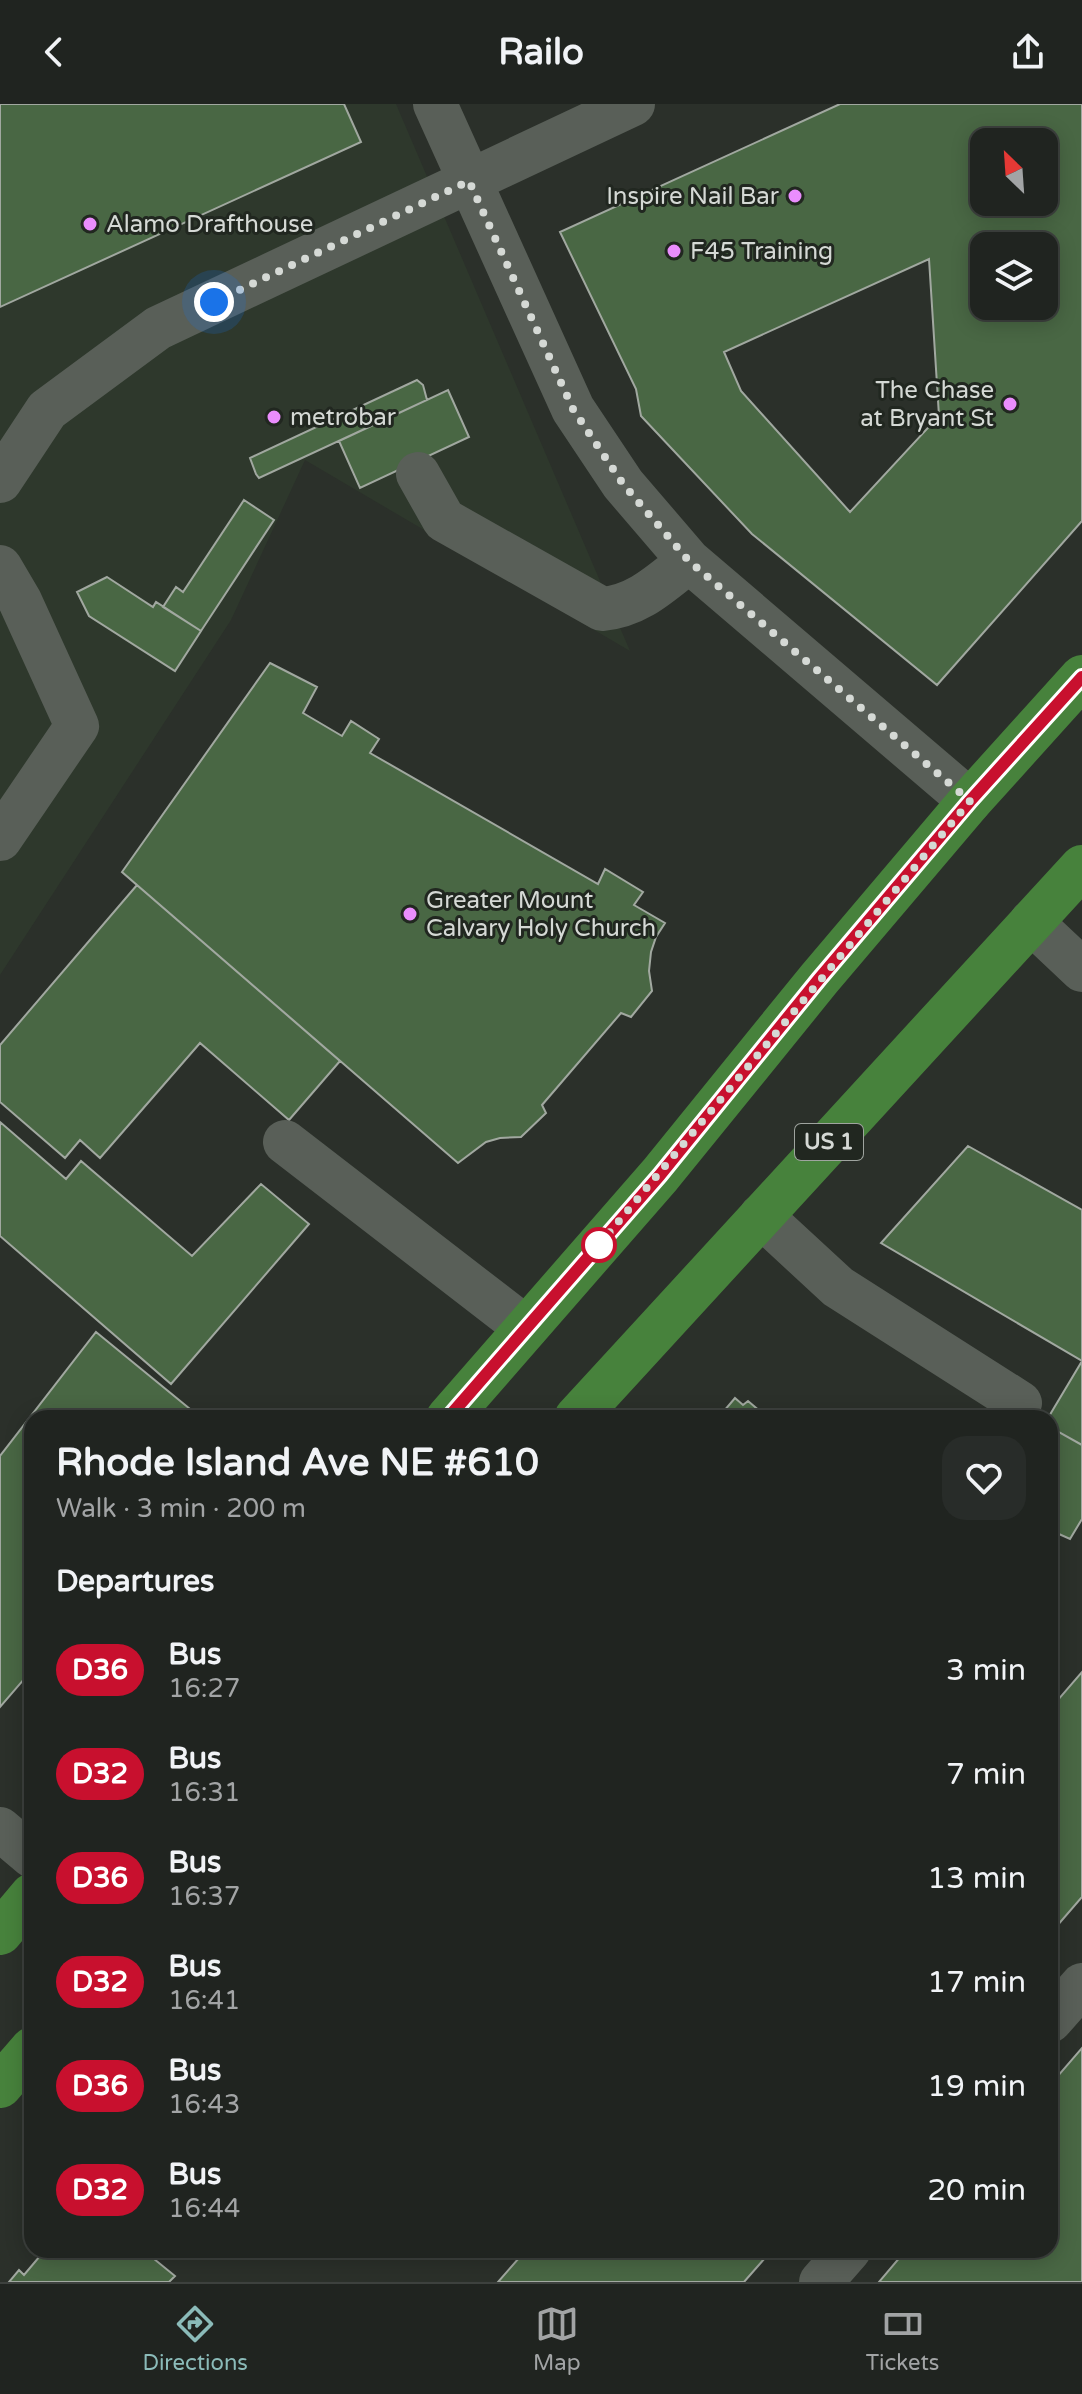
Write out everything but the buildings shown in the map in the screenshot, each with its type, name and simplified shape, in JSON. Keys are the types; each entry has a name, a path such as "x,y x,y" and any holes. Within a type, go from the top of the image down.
{"main road":[{"path":"455,1410 660,1175 819,979 970,801 1082,677"},
{"name":"US 1","path":"583,1410 1082,867"},
{"path":"0,1933 24,1904"},
{"path":"0,2086 24,2058"}],"street":[{"path":"435,104 573,409 623,484 689,561 970,801"},
{"path":"0,481 47,410 158,328 633,104"},
{"path":"418,474 444,520 602,609 620,608 640,600 689,561"},
{"path":"0,567 20,601 77,726 0,839"},
{"path":"1031,922 1082,970"},
{"path":"285,1142 526,1328"},
{"path":"761,1216 838,1287 1020,1403"},
{"path":"0,1829 24,1849"},
{"path":"1058,2012 1082,1985"},
{"path":"821,2282 842,2258"}],"shaded area":[{"path":"0,104 396,104 630,651 305,460 231,620 0,975"}],"bus line":[{"name":"D36","path":"455,1410 660,1175 819,979 970,801 1082,677"}],"place":[{"name":"Inspire Nail Bar","path":"795,196"},
{"name":"Alamo Drafthouse","path":"90,224"},
{"name":"F45 Training","path":"674,251"},
{"name":"The Chase at Bryant St","path":"1010,404"},
{"name":"metrobar","path":"274,417"},
{"name":"Greater Mount Calvary Holy Church","path":"410,914"}],"route":[{"path":"214,302 469,181 573,409 623,484 689,561 970,801 599,1245"}]}
